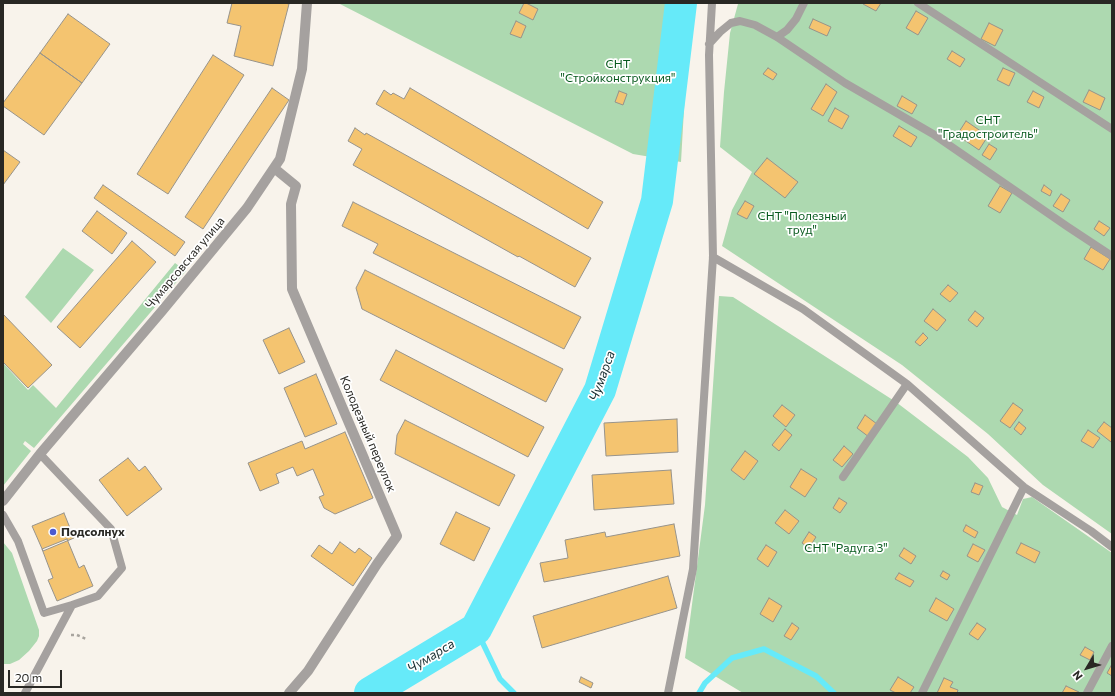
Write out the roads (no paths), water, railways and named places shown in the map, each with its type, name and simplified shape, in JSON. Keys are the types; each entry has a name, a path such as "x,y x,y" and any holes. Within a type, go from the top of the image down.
{"street":[{"name":"Чумарсовская улица","path":"3,501 40,454 162,311 247,208 280,159 302,69 307,3"},
{"name":"Колодезный переулок","path":"274,168 296,186 291,204 292,289 397,536 377,564 308,671 289,693"}],"lane":[{"path":"668,693 693,569 712,257 708,55 712,3"},
{"path":"776,37 787,30 796,19 804,3"},
{"path":"918,3 1112,128"},
{"path":"709,44 731,23 740,21 755,25 776,37 845,84 933,134 1112,256"},
{"path":"712,257 803,309 907,384 1024,487 1091,531 1112,547"},
{"path":"843,477 907,384"},
{"path":"3,515 18,541 44,613 98,596 122,568 111,529 40,454"},
{"path":"922,693 1024,487"},
{"path":"25,693 72,605"},
{"path":"1087,693 1112,646"}],"waterway":[{"name":"Чумарса","path":"370,693 476,629 600,390 657,201 681,3"},
{"path":"476,629 500,679 514,693"},
{"path":"699,693 705,683 732,658 764,649 816,676 834,693"}],"place":[{"name":"Подсолнух","path":"53,532"}],"park label":[{"name":"СНТ \"Стройконструкция\"","path":"618,71"},
{"name":"СНТ \"Градостроитель\"","path":"988,127"},
{"name":"СНТ \"Полезный труд\"","path":"802,223"},
{"name":"СНТ \"Радуга 3\"","path":"846,548"}]}
